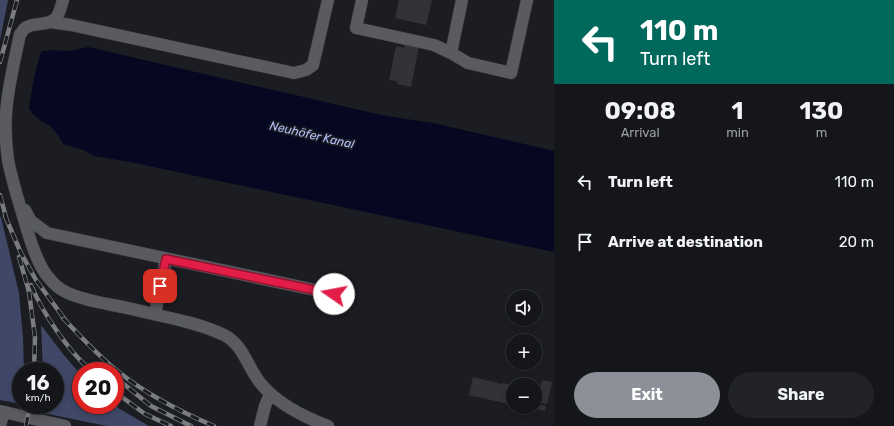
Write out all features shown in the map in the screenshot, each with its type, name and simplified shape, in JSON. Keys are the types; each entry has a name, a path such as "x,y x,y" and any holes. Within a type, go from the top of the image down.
{"street":[{"path":"63,0 56,18 50,22 24,28 20,34 6,114 8,160 16,193 39,262 52,282 64,292 80,298 174,318 217,332 231,339 243,352 261,384 270,394 298,413 328,426"},
{"path":"50,22 71,25 294,73 306,70 313,65 328,0"},
{"path":"362,0 356,28 434,45 468,63 511,73 527,0"},
{"path":"451,53 462,0"},
{"path":"16,193 31,221 47,233 334,294"},
{"path":"155,314 166,259"},
{"path":"260,426 270,394"},
{"path":"0,425 2,412 65,426"}],"shaded area":[{"path":"0,0 8,0 0,40"},
{"path":"1,217 19,293 24,362 12,362 12,402 0,400"},
{"path":"41,325 72,364 72,414 124,414 124,411 149,426 107,426 48,414 64,414 64,362 43,362"}],"water":[{"name":"Neuhöfer Kanal","path":"88,47 386,116 433,123 554,151 554,252 130,162 94,156 84,150 63,144 58,135 50,126 41,121 29,108 33,82 42,51 70,51"}],"building":[{"path":"399,0 432,0 426,25 395,18"},
{"path":"405,43 419,46 411,87 397,84 397,81 389,80 396,46 404,48"},
{"path":"473,377 506,384 506,403 469,395"},
{"path":"542,380 552,382 547,404 542,403"},
{"path":"542,405 546,406 545,411 542,410"}],"railway":[{"path":"0,62 17,0"},
{"path":"0,195 7,221"},
{"path":"5,216 21,253 36,280 66,321"},
{"path":"19,257 29,292 35,337 34,362"},
{"path":"31,285 49,319 65,342 82,362"},
{"path":"63,318 97,354 142,389 189,415 214,426"},
{"path":"124,384 151,406 191,426"},
{"path":"124,399 145,414 171,426"},
{"path":"26,426 28,414"}],"route":[{"path":"160,286 166,259 334,294"}]}
